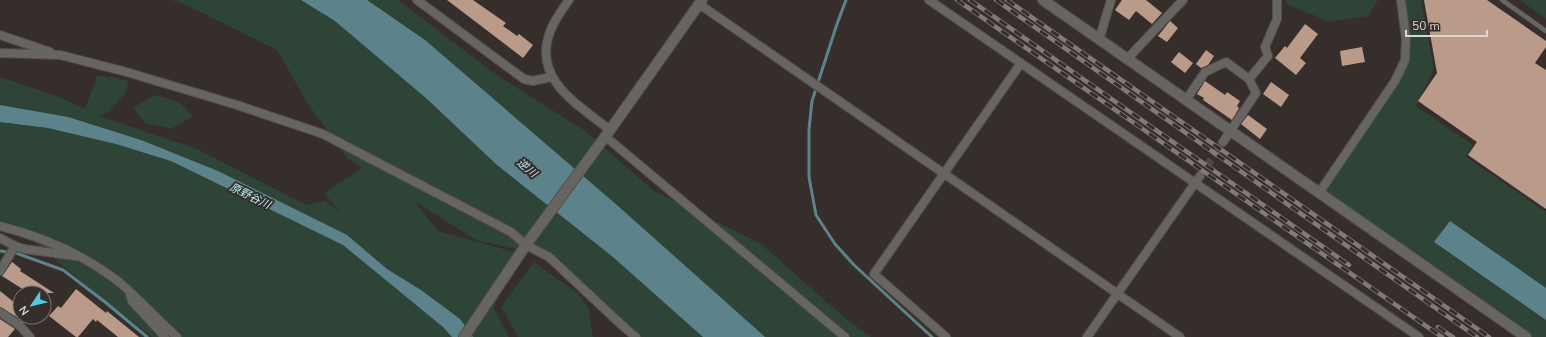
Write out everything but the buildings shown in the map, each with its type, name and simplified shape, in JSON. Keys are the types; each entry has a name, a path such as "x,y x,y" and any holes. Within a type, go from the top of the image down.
{"street":[{"path":"417,0 524,79 533,82 551,77"},
{"path":"569,0 550,31 546,46 546,62 551,77 561,91 606,136 845,337"},
{"path":"929,0 1419,337"},
{"path":"1043,0 1526,337"},
{"path":"1099,40 1110,0"},
{"path":"1127,59 1183,0"},
{"path":"1249,78 1268,56 1265,47 1277,19 1277,0"},
{"path":"1319,192 1395,82 1406,60 1406,39 1401,0"},
{"path":"464,337 526,246 606,136 700,2 1180,337"},
{"path":"0,35 60,55 123,70 237,105 323,134 510,232 526,246 548,257 636,337"},
{"path":"0,53 60,55"},
{"path":"1186,100 1205,72 1226,62 1249,78 1256,93 1223,142"},
{"path":"946,337 874,274 1021,63"},
{"path":"1087,337 1200,176"},
{"path":"0,226 23,232 56,244 83,258 128,290 177,337"},
{"path":"0,238 24,249 83,258"},
{"path":"0,271 15,246"},
{"path":"128,290 132,302 161,336"},
{"path":"0,312 20,326 30,337"}],"lane":[{"path":"1502,0 1546,31"}],"green space":[{"path":"169,0 398,0 497,75 585,131 654,191 761,244 845,318 871,337 634,337 549,257 476,240 414,201 438,231 515,252 494,309 509,337 152,337 97,295 23,232 0,228 0,77 57,96 85,109 96,80 96,76 113,77 129,81 125,94 108,112 99,116 197,149 306,205 325,201 340,212 324,193 362,168 347,158 308,104 277,50 180,2"},
{"path":"1285,0 1378,0 1368,16 1330,22 1289,5"},
{"path":"1401,0 1421,0 1434,69 1416,106 1473,145 1466,157 1546,212 1546,337 1526,337 1321,190 1395,81 1406,54"},
{"path":"1520,0 1546,0 1546,19"},
{"path":"154,95 179,102 193,116 171,129 145,123 133,108"},
{"path":"534,262 577,293 588,307 593,337 518,337 501,307"}],"water":[{"name":"逆川","path":"301,0 367,0 425,40 618,206 765,337 703,337 613,257 497,165 427,99 335,21"},
{"name":"原野谷川","path":"0,105 68,117 141,140 218,171 347,235 387,269 421,290 460,319 473,337 452,337 443,327 343,245 171,161 116,144 48,128 0,122"},
{"path":"1450,221 1546,288 1546,320 1434,242"}],"waterway":[{"path":"846,0 812,101 809,129 809,177 816,215 835,244 854,265 932,337"},
{"path":"0,251 16,253 63,270 147,337"}],"tunnel":[{"path":"1200,176 1223,142"}],"railway":[{"path":"957,0 1442,337"},
{"path":"970,0 1349,265"},
{"path":"996,0 1477,337"},
{"path":"1007,0 1489,337"},
{"path":"1438,327 1453,337"}]}
